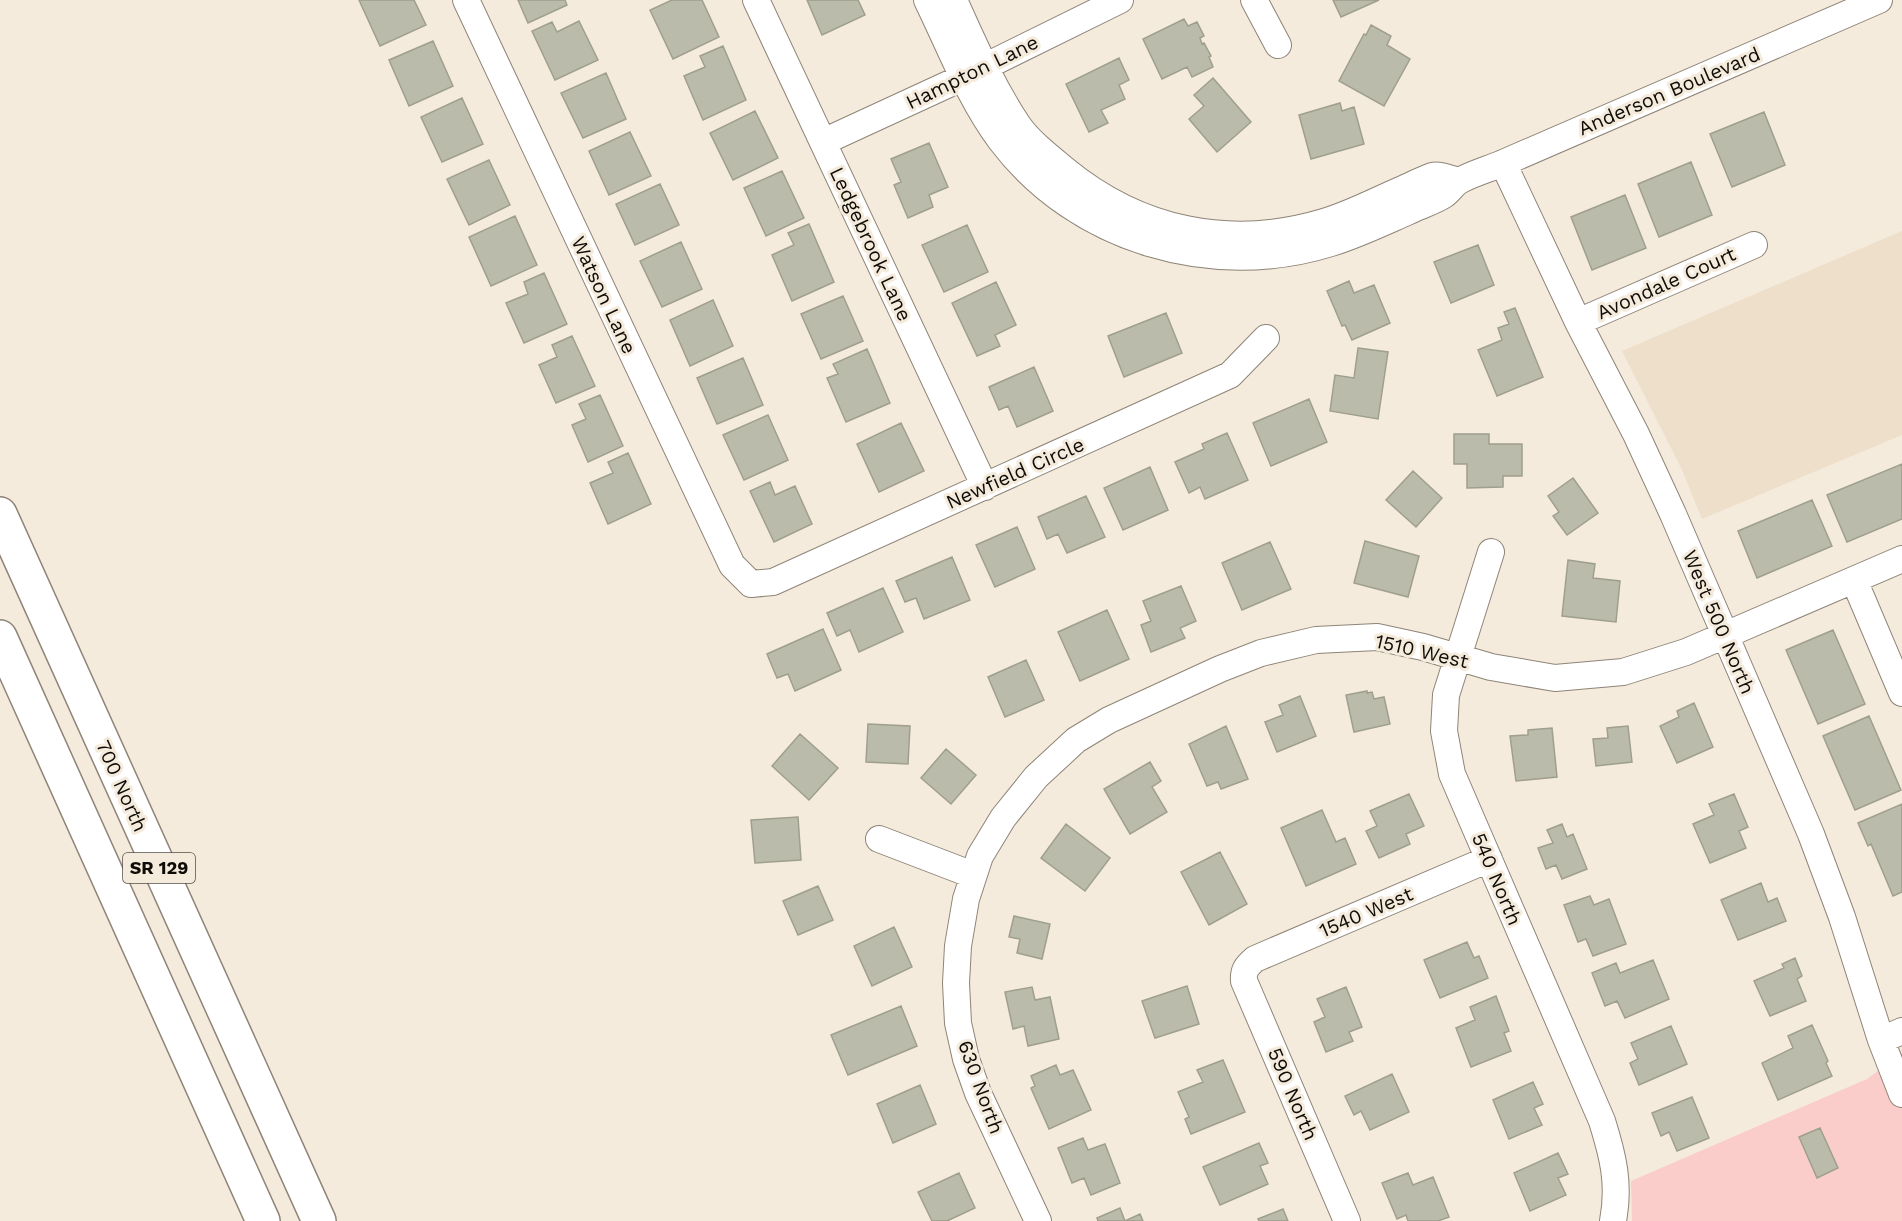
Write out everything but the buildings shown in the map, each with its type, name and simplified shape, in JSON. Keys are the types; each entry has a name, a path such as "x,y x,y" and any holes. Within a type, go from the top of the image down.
{"main road":[{"name":"700 North","path":"0,514 319,1221"},
{"name":"SR 129","path":"0,637 263,1221"}],"street":[{"name":"Watson Lane","path":"466,0 732,565 751,584"},
{"name":"Ledgebrook Lane","path":"756,0 985,487"},
{"name":"Anderson Boulevard","path":"927,0 974,71"},
{"name":"Anderson Boulevard","path":"954,0 974,71 975,99 1001,141 1034,177 1070,206 1115,231 1162,248 1202,256 1234,258 1272,256 1306,250 1353,236 1445,194 1459,181 1879,0"},
{"name":"Hampton Lane","path":"823,142 1120,0"},
{"path":"1254,0 1278,45"},
{"name":"West 500 North","path":"1503,163 1578,322 1636,434 1673,514 1811,834 1842,917 1892,1035 1902,1095"},
{"name":"Avondale Court","path":"1578,322 1754,245"},
{"name":"Newfield Circle","path":"751,584 773,582 1230,375 1266,338"},
{"name":"540 North","path":"1491,552 1446,695 1444,731 1452,774 1602,1121 1614,1159 1615,1210"},
{"name":"1510 West","path":"973,875 980,856 1003,818 1036,777 1076,740 1109,720 1220,669 1261,653 1305,642 1377,637 1423,647 1491,667 1555,678 1623,672 1686,652 1902,559"},
{"path":"1854,580 1902,693"},
{"path":"879,839 973,875"},
{"name":"1540 West","path":"1246,968 1256,959 1489,859"},
{"name":"630 North","path":"973,875 958,946 956,983 958,1023 966,1059 978,1093 1038,1221"},
{"name":"590 North","path":"1246,968 1243,973 1244,981 1347,1221"}],"shaded area":[{"path":"1902,231 1902,435 1702,519 1682,470 1622,351"},
{"path":"1902,1053 1902,1221 1632,1221 1631,1181 1867,1079"}]}
